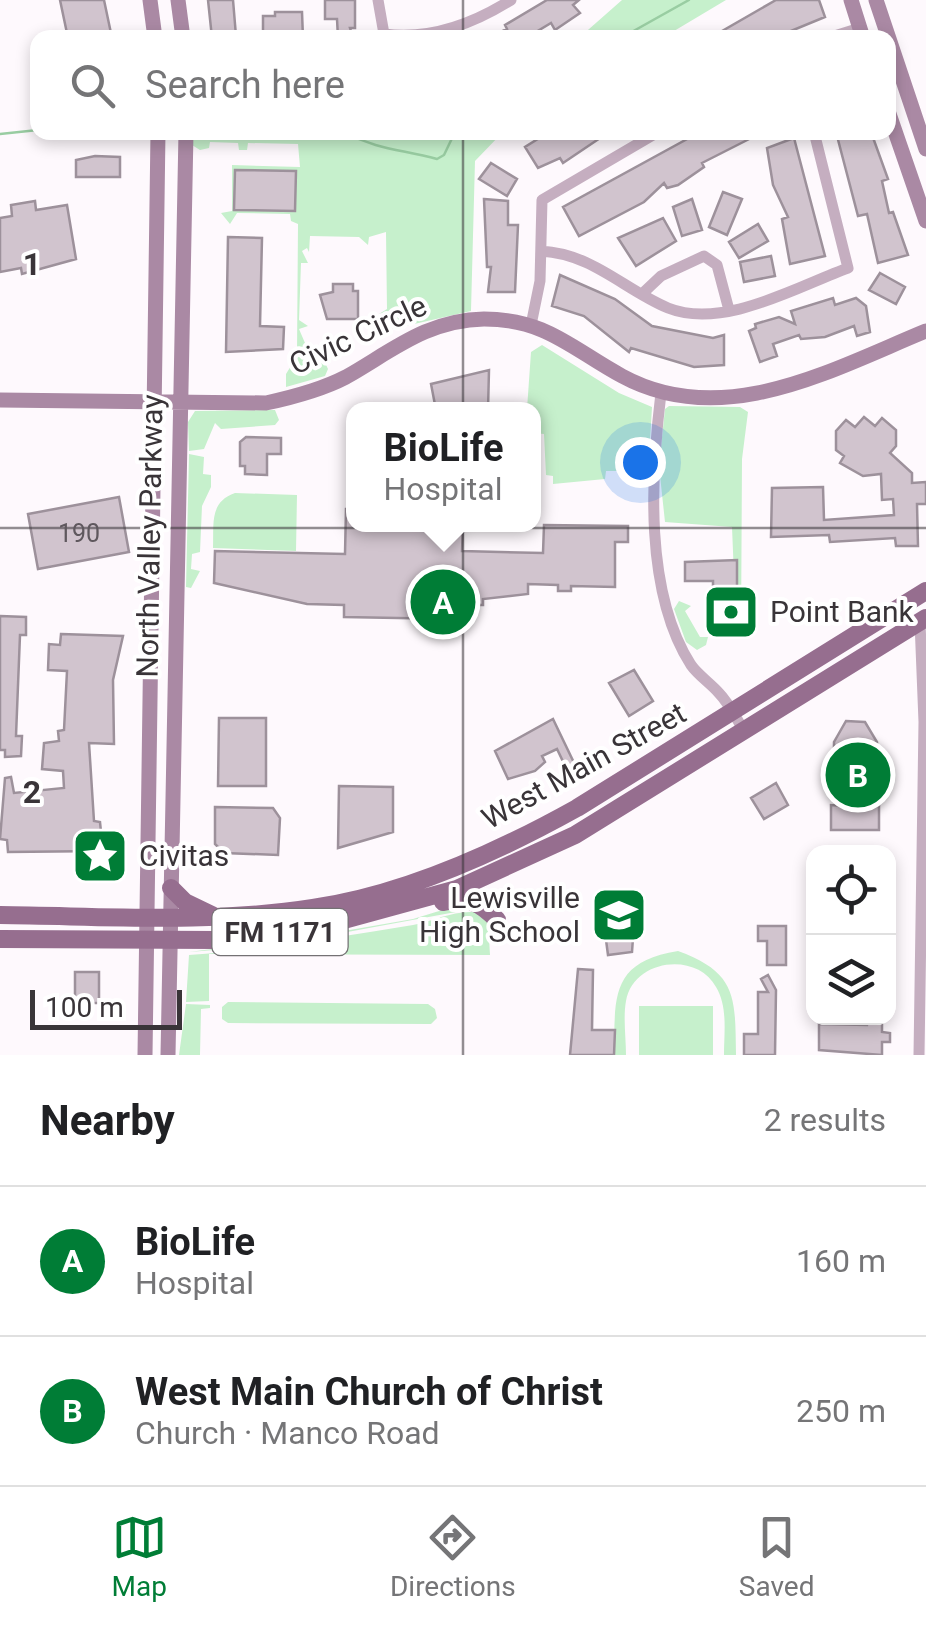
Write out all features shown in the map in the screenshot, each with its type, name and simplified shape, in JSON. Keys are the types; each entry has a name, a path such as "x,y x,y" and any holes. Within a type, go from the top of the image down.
{"main road":[{"path":"150,0 154,30"},
{"path":"178,0 181,30"},
{"path":"851,0 861,30"},
{"path":"864,30 877,3"},
{"path":"877,3 886,30"},
{"path":"896,60 926,149"},
{"path":"896,134 926,221"},
{"name":"North Valley Parkway","path":"146,1055 158,140"},
{"name":"North Valley Parkway","path":"168,1055 186,140"},
{"name":"Civic Circle","path":"0,400 266,403 302,395 344,377 414,334 450,323 483,320 532,325 559,335 619,375 661,393 726,399 783,388 926,331"},
{"path":"151,591 176,596"},
{"name":"West Main Street","path":"0,914 217,917 318,908 485,853 577,808 926,591"},
{"name":"West Main Street","path":"0,939 169,941 249,936 388,910 492,875 575,835 923,620"},
{"path":"150,665 175,666"},
{"path":"148,721 174,721"},
{"path":"485,853 492,875"},
{"path":"171,888 185,902 217,917"},
{"path":"388,910 422,909 464,898 486,908 497,920"}],"street":[{"path":"378,0 383,30"},
{"path":"442,30 494,12 511,0"},
{"path":"532,325 542,200 644,140"},
{"path":"540,252 588,262 680,312 728,310 848,268 816,140"},
{"path":"643,293 662,276 704,256 717,265 728,310"},
{"path":"661,393 654,457 657,563 664,598 693,668 744,731"},
{"path":"919,1055 923,620"}],"green space":[{"path":"622,0 726,0 676,30 588,30"},
{"path":"192,140 495,140 475,161 471,311 388,330 392,311 379,314 387,309 386,232 369,237 368,245 359,237 310,236 309,252 307,248 302,251 308,263 301,263 299,320 308,326 299,329 311,357 321,354 328,369 325,376 286,387 286,374 297,356 298,224 291,221 290,214 237,213 230,224 221,213 232,211 232,165 300,167 298,144 248,143 247,150 239,150 238,143 210,142 209,148 200,150 192,145"},
{"path":"542,345 619,393 652,407 648,476 634,480 631,471 606,471 605,479 553,484 553,476 546,475 541,402 527,402 531,352"},
{"path":"740,407 748,412 742,459 741,636 722,637 736,625 732,527 665,522 659,466 665,409"},
{"path":"275,410 279,420 275,425 221,429 215,423 204,449 189,451 188,422 195,411"},
{"path":"189,454 204,457 203,474 211,475 211,487 202,506 200,552 192,554 191,569 200,571 191,588 186,587"},
{"path":"235,493 297,495 296,551 213,548 217,508"},
{"path":"679,601 691,606 685,611 700,637 708,637 706,645 697,650 686,642 674,609"},
{"path":"462,904 472,909 277,945 189,952 413,919"},
{"path":"476,907 488,920 490,955 209,954 209,1001 186,1002 189,955 413,925 473,912"},
{"path":"678,951 712,969 729,990 736,1055 724,1055 724,1011 716,987 695,968 666,965 640,976 631,987 625,1008 626,1055 614,1055 617,1000 628,973 656,956"},
{"path":"228,1002 428,1004 435,1009 437,1018 431,1024 228,1023 222,1019 222,1007"},
{"path":"186,1004 210,1005 201,1009 200,1055 179,1055"},
{"path":"639,1006 713,1006 713,1055 639,1055"}],"building":[{"path":"60,0 104,0 110,30 66,30"},
{"path":"208,0 233,0 236,30 211,30"},
{"path":"325,0 355,0 355,28 338,30 337,19 325,19"},
{"path":"547,0 579,0 573,5 580,13 555,30 551,23 539,30 505,30 505,25"},
{"path":"776,0 819,0 825,17 793,30 724,30"},
{"path":"275,12 302,12 303,30 263,30 263,16 275,16"},
{"path":"536,140 597,140 563,163 560,158 538,168 525,147"},
{"path":"685,140 747,140 702,163 704,167 678,185 667,188 664,183 644,202 579,236 563,207"},
{"path":"795,140 825,256 790,264 782,219 788,217 773,185 767,148"},
{"path":"838,140 874,140 888,179 882,181 889,213 893,212 908,255 878,263 867,214 858,216"},
{"path":"120,157 120,177 76,177 76,160"},
{"path":"491,163 517,179 507,196 479,179"},
{"path":"235,170 296,171 295,211 234,210"},
{"path":"723,192 742,199 727,235 709,227"},
{"path":"484,199 508,201 508,225 518,225 515,292 488,292 491,267 487,267"},
{"path":"692,199 702,230 682,236 673,207"},
{"path":"35,201 36,210 67,205 76,259 22,274 21,268 0,272 0,218 12,216 11,205"},
{"path":"663,218 676,241 636,266 618,238"},
{"path":"758,224 768,241 739,258 729,242"},
{"path":"228,237 262,238 260,326 284,327 283,349 226,352"},
{"path":"771,256 775,276 744,282 740,262"},
{"path":"880,273 905,287 896,304 869,290"},
{"path":"560,275 615,299 652,326 713,338 724,335 724,365 694,367 631,348 629,352 584,316 552,306"},
{"path":"333,284 353,284 353,291 358,291 358,319 327,319 320,295 333,292"},
{"path":"833,298 835,305 856,298 866,306 870,332 857,336 854,326 825,337 801,339 799,335 773,344 777,356 760,362 749,331 756,328 755,324 779,317 795,324 791,311"},
{"path":"489,370 488,402 434,402 431,384"},
{"path":"864,417 875,426 882,418 896,430 896,446 890,453 912,473 912,483 926,482 926,504 917,504 918,546 896,546 895,538 830,542 829,535 771,537 772,488 823,487 824,520 894,515 893,499 882,500 881,474 863,476 840,463 844,456 836,450 836,431 846,420 855,427"},
{"path":"246,437 281,438 281,454 267,454 267,475 245,474 245,466 240,466 240,442"},
{"path":"119,497 129,552 38,569 28,514"},
{"path":"346,509 346,532 463,532 462,551 543,553 544,525 628,526 628,542 615,542 615,587 571,586 571,591 558,591 558,585 528,584 528,594 483,599 483,605 461,605 461,610 451,610 451,619 344,617 344,605 307,604 214,583 215,551 345,554"},
{"name":"Point Bank","path":"737,560 737,633 713,592 713,581 685,581 685,562"},
{"path":"0,616 26,617 26,635 20,635 16,736 22,736 21,756 5,757 5,750 0,750"},
{"path":"61,634 123,636 113,680 114,744 89,743 94,821 100,822 103,851 8,852 7,840 0,839 5,778 11,777 14,793 64,788 63,771 42,769 44,743 59,741 58,731 64,730 67,671 48,670 49,644 60,645"},
{"path":"634,670 653,701 629,716 609,683"},
{"path":"219,718 266,718 266,786 218,786"},
{"path":"553,719 577,769 569,774 557,749 542,756 545,762 535,771 508,779 495,751"},
{"path":"846,721 865,722 877,742 877,770 882,770 882,781 870,781 870,805 879,805 879,830 831,830 831,805 843,806 843,780 834,780 834,742"},
{"path":"776,783 788,805 764,819 751,798"},
{"path":"339,786 393,787 393,832 338,848"},
{"path":"215,807 273,808 280,818 278,855 224,853 215,844"},
{"path":"758,926 786,926 786,965 767,965 767,941 758,941"},
{"path":"633,938 632,952 608,955 606,940"},
{"path":"578,969 593,970 592,1030 615,1030 614,1055 570,1055"},
{"path":"75,972 99,972 99,1003 75,1003"},
{"path":"768,975 776,990 775,1055 744,1055 744,1034 758,1034 758,992 768,992 761,979"},
{"path":"819,1025 882,1025 882,1032 890,1033 890,1042 882,1042 882,1055 819,1050"}],"waterway":[{"path":"635,30 689,0"},
{"path":"0,134 30,131"},
{"path":"362,140 437,159 444,155 451,140"}],"place":[{"name":"BioLife","path":"443,602"},
{"name":"Point Bank","path":"731,612"},
{"name":"West Main Church of Christ","path":"858,775"},
{"name":"Civitas","path":"100,856"},
{"name":"Lewisville High School","path":"619,915"}]}
